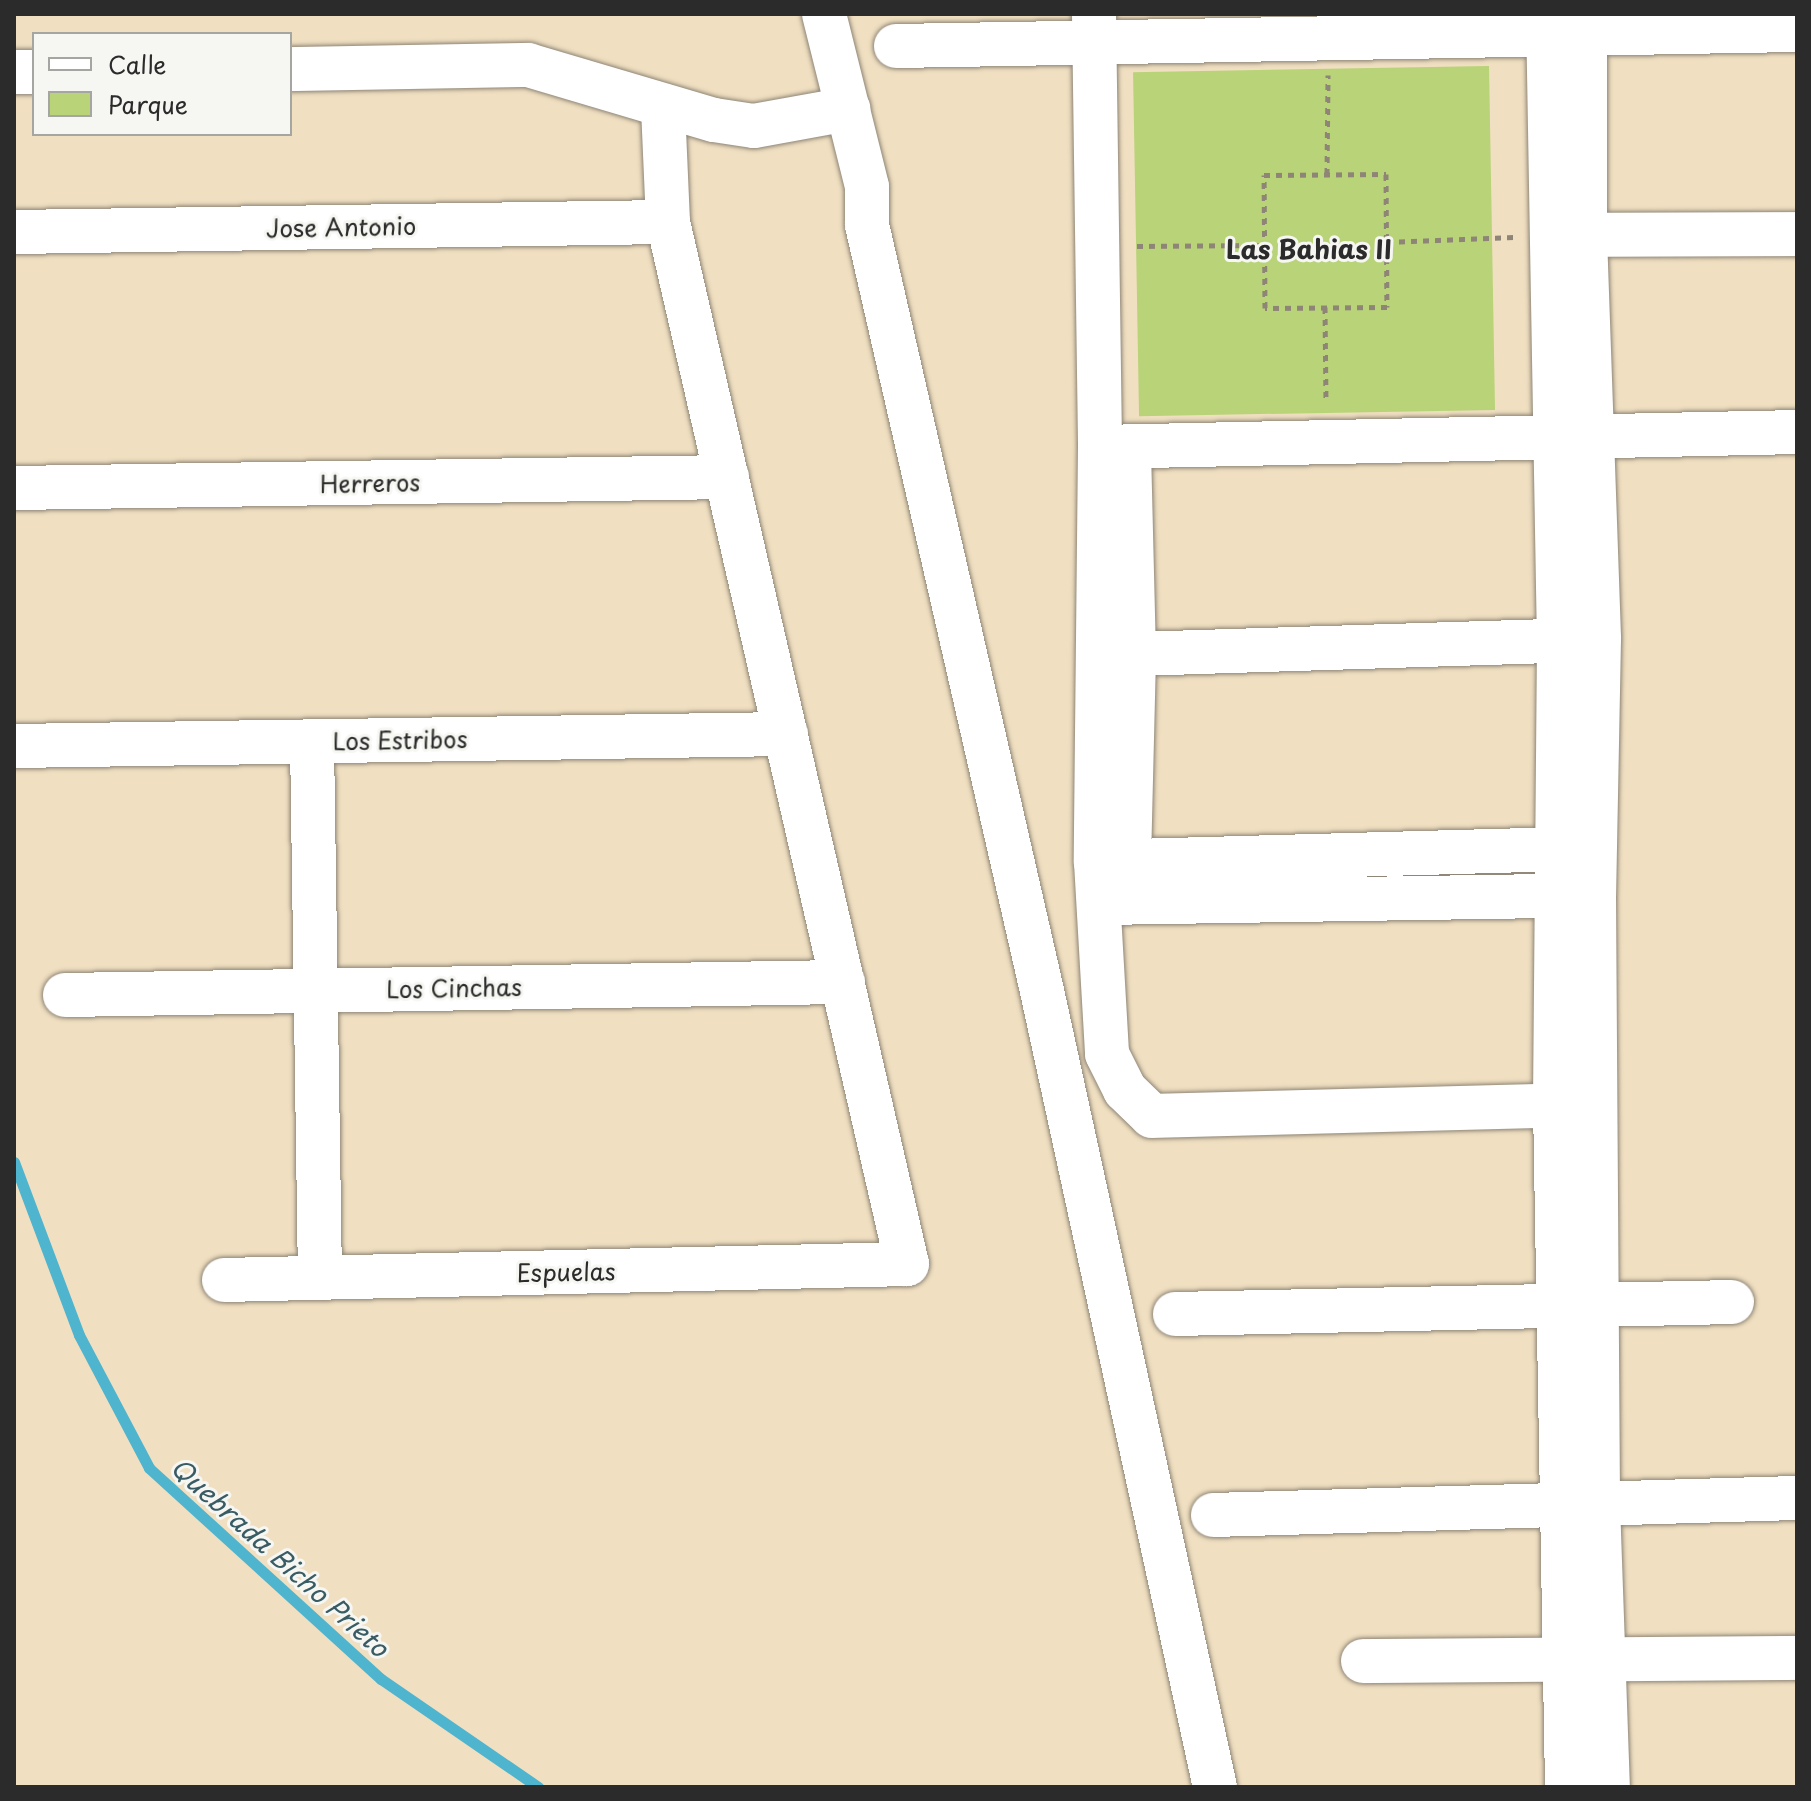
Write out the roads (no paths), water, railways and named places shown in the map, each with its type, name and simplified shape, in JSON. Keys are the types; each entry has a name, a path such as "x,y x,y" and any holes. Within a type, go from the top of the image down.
{"street":[{"path":"803,14 867,187 867,225 1039,975 1215,1787"},
{"path":"824,14 837,111"},
{"path":"1567,24 1567,235 1579,641 1574,1105 1581,1504 1586,1660 1608,1787"},
{"path":"896,46 1108,28 1329,38 1567,24 1797,30"},
{"path":"1108,28 1116,655 1107,1054 1125,1090 1152,1116 1574,1105"},
{"path":"292,69 528,65 663,106 754,126 837,111"},
{"path":"663,106 668,222 843,982"},
{"name":"Jose Antonio","path":"14,232 668,222"},
{"path":"1567,235 1797,234"},
{"path":"1114,446 1797,432"},
{"name":"Herreros","path":"14,488 727,477"},
{"path":"1116,655 1579,641"},
{"name":"Los Estribos","path":"14,746 786,734"},
{"path":"312,741 320,1278"},
{"path":"1112,882 1322,856 1577,848"},
{"path":"1322,856 1322,901"},
{"path":"1112,882 1322,901 1576,896"},
{"name":"Los Cinchas","path":"65,995 843,982"},
{"name":"Espuelas","path":"224,1280 907,1264 843,982"},
{"path":"1175,1314 1732,1302"},
{"path":"1213,1515 1797,1498"},
{"path":"1363,1661 1797,1658"},
{"path":"1567,1787 1586,1660"}],"waterway":[{"name":"Quebrada Bicho Prieto","path":"14,1162 79,1335 149,1468 381,1679 538,1787"}],"district":[{"name":"Las Bahias II","path":"1309,249"}]}
